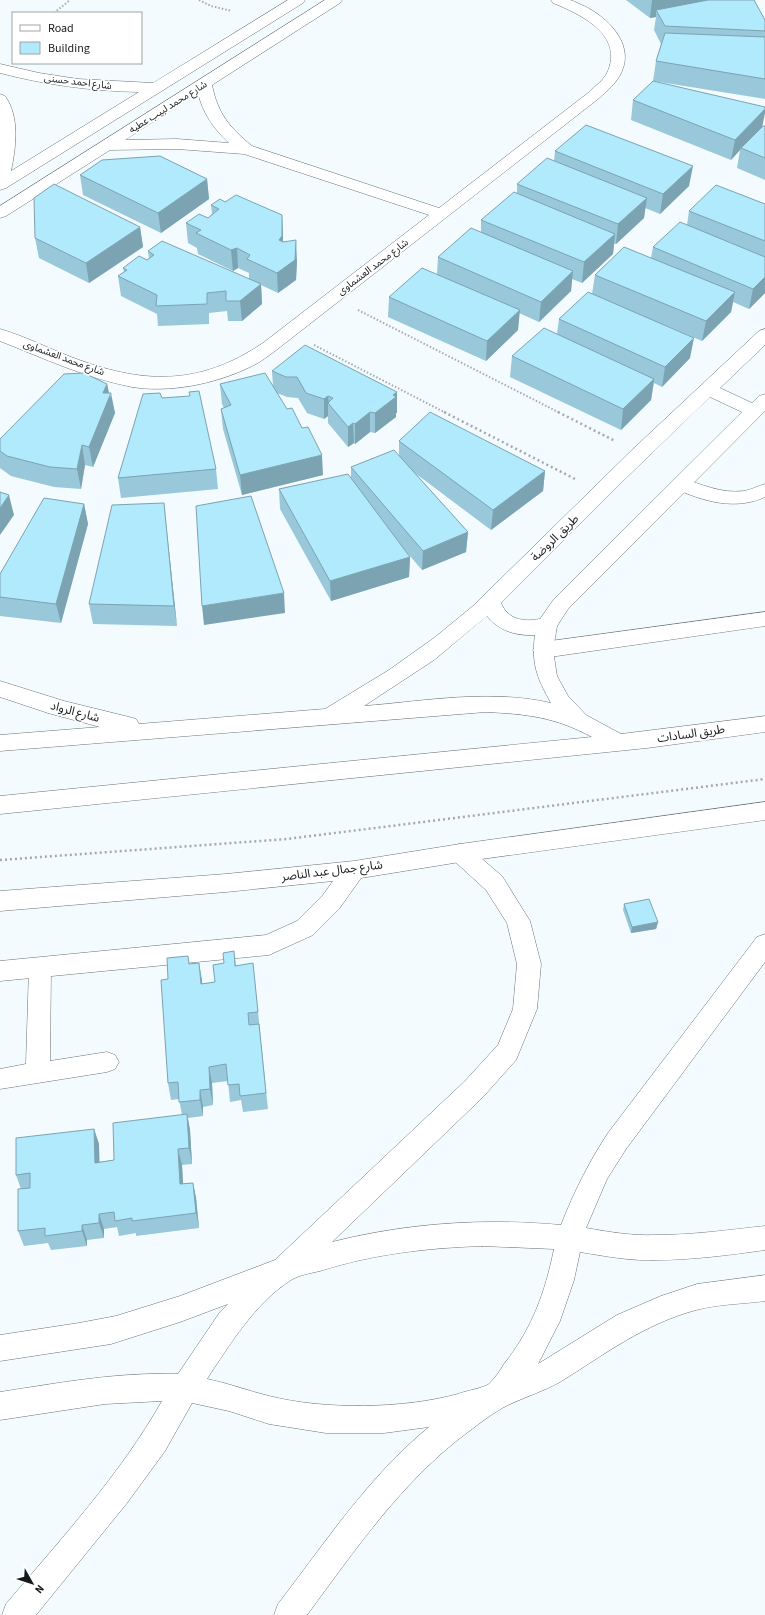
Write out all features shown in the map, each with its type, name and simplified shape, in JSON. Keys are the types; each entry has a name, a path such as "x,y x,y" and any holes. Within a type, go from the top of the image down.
{"street":[{"name":"شارع محمد لبيب عطيه","path":"0,185 298,0"},
{"name":"شارع محمد لبيب عطيه","path":"0,213 335,0"},
{"name":"شارع محمد العشماوى","path":"0,335 99,372 133,381 171,382 208,377 242,364 288,332 442,214 593,96 610,81 618,65 618,48 610,32 594,17 572,5 558,0"},
{"name":"شارع احمد حسنى","path":"0,68 43,78 79,84 156,88"},
{"path":"204,83 206,101 214,118 227,134 246,150"},
{"path":"0,100 3,106 8,131 7,157 0,185"},
{"path":"108,145 177,144 246,150 442,214"},
{"name":"طريق الروضة","path":"326,717 374,691 417,662 455,632 490,601 640,453 763,340"},
{"path":"577,719 560,701 547,676 543,650 547,624 566,598 759,405 708,389"},
{"path":"490,601 494,612 503,621 517,627 532,628 547,624"},
{"path":"543,650 765,619"},
{"name":"شارع الرواد","path":"0,689 38,702 94,718 152,730"},
{"path":"0,743 486,704 518,704 548,710 577,719 616,742"},
{"name":"طريق السادات","path":"616,742 648,740 765,724"},
{"path":"0,805 616,742"},
{"name":"شارع جمال عبد الناصر","path":"0,901 218,884 354,870 460,853 765,810"},
{"path":"17,1615 117,1494 155,1441 185,1388 230,1321 257,1292 286,1268 474,1089 507,1052 525,1009 529,964 518,921 494,883 460,853"},
{"path":"0,971 269,945 305,928 332,902 354,870"},
{"path":"289,1615 354,1526 388,1487 421,1452 458,1422 497,1396 525,1360 547,1321 561,1280 569,1238 585,1197 598,1171 617,1141 765,944"},
{"path":"0,1348 106,1332 194,1304 286,1268 335,1252 392,1241 451,1234 509,1233 569,1238 611,1245 654,1248 696,1246 765,1238"},
{"path":"0,1406 105,1390 147,1387 185,1388 229,1397 269,1410 326,1419 384,1419 442,1412 497,1396 549,1374 627,1324 661,1308 697,1297 765,1288"}],"lane":[{"path":"680,484 699,493 721,498 744,497 765,490"},
{"path":"38,1073 40,968"},
{"path":"0,1080 107,1062"}],"path":[{"path":"55,12 70,0"},
{"path":"332,297 640,453"},
{"path":"288,332 601,492"},
{"path":"0,860 286,839 765,779"}],"building":[{"path":"708,0 754,0 765,20 765,31 665,26 656,10"},
{"path":"665,33 765,37 765,79 656,61"},
{"path":"653,81 765,107 765,109 735,140 633,100"},
{"path":"586,125 693,166 663,194 555,151"},
{"path":"763,126 765,126 765,158 741,148"},
{"path":"160,156 207,179 158,213 80,175 102,160"},
{"path":"547,158 647,198 618,224 517,184"},
{"path":"54,184 140,227 86,263 35,238 34,198"},
{"path":"716,185 765,204 765,241 689,211"},
{"path":"514,192 615,234 584,262 481,220"},
{"path":"236,195 282,215 282,236 279,240 283,242 296,240 295,260 277,273 247,259 250,255 237,248 231,250 196,233 201,230 186,223 199,214 208,218 219,209 211,205 220,199 225,202"},
{"path":"680,222 765,257 765,277 753,289 653,247"},
{"path":"471,228 573,271 541,302 438,257"},
{"path":"162,241 261,284 240,301 226,301 226,291 207,293 207,304 156,306 157,295 118,276 127,270 123,268 139,256 147,260 154,255 148,251"},
{"path":"624,247 735,292 706,321 595,275"},
{"path":"422,268 520,310 487,341 389,297"},
{"path":"588,292 694,338 665,367 559,319"},
{"path":"544,328 654,379 623,409 512,356"},
{"path":"305,345 397,392 393,395 396,397 375,413 370,412 355,424 353,423 348,427 328,403 333,398 328,396 324,399 306,393 297,377 286,377 272,371"},
{"path":"84,373 107,384 103,393 111,393 89,447 82,445 77,469 50,467 7,456 0,451 0,439 64,374"},
{"path":"265,373 287,409 292,408 302,428 308,427 322,455 240,475 221,409 231,405 220,384"},
{"path":"199,391 216,469 118,478 143,394 160,393 162,398 190,396 189,392"},
{"path":"430,412 545,471 493,510 399,441"},
{"path":"394,450 468,532 423,551 351,467"},
{"path":"348,474 410,557 330,581 279,489"},
{"path":"0,492 9,495 0,508"},
{"path":"251,496 284,593 202,606 196,506"},
{"path":"44,498 84,504 56,604 0,597 0,574"},
{"path":"164,503 174,606 89,604 112,505"},
{"path":"649,899 658,922 632,927 624,904"},
{"path":"234,951 235,966 253,963 258,1012 248,1013 249,1025 259,1024 266,1093 240,1096 239,1084 228,1085 226,1064 209,1067 210,1089 200,1090 200,1100 179,1102 178,1082 168,1083 161,980 168,979 167,958 188,956 189,964 199,963 201,984 215,982 213,965 224,963 223,953"},
{"path":"187,1114 189,1148 178,1149 180,1184 193,1183 196,1213 132,1221 132,1218 115,1221 114,1212 99,1214 99,1223 82,1225 82,1231 45,1236 45,1228 18,1231 18,1189 30,1188 30,1173 16,1175 16,1138 94,1129 95,1163 114,1160 113,1123"}]}
